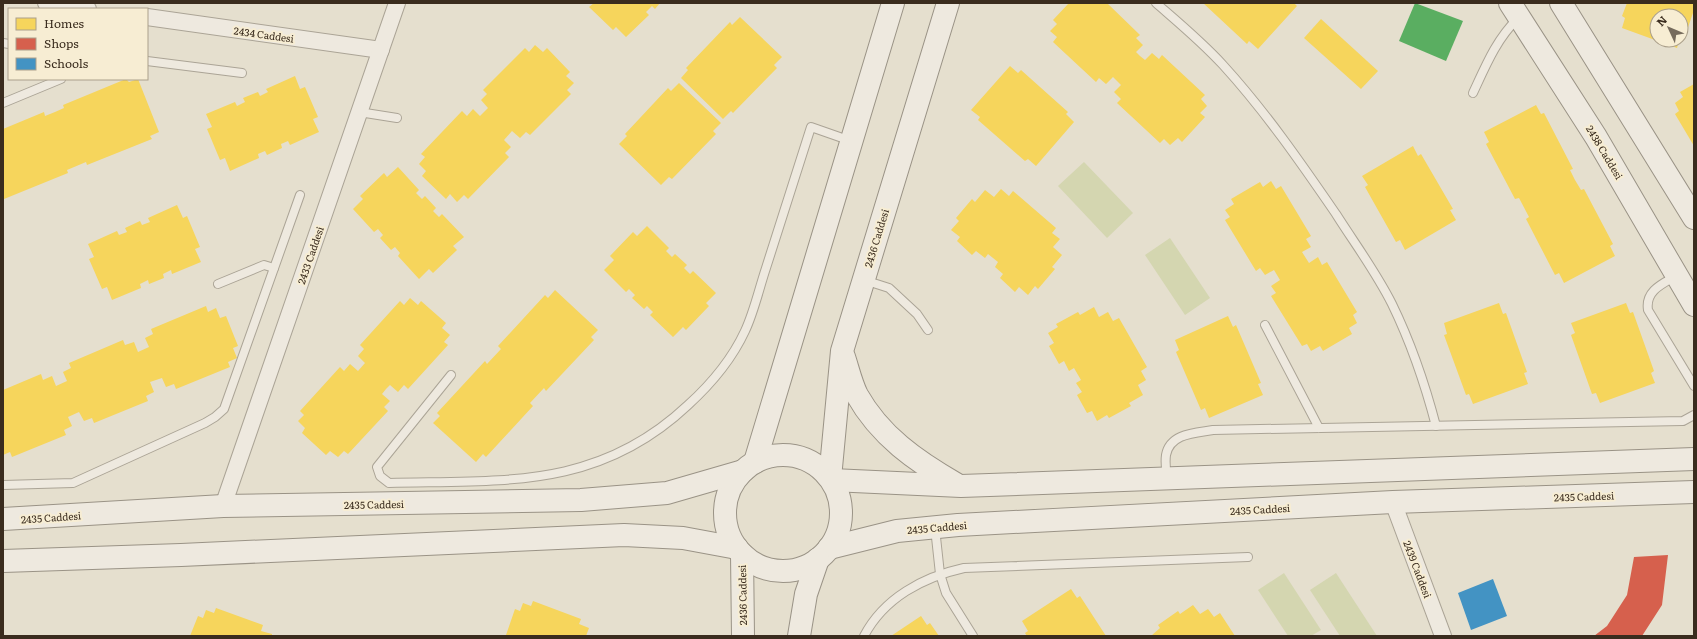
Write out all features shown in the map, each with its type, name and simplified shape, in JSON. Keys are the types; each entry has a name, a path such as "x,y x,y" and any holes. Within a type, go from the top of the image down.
{"street":[{"path":"46,3 79,8"},
{"name":"2433 Caddesi","path":"223,506 396,3"},
{"path":"739,551 729,535 725,512 730,490 749,467 893,3"},
{"name":"2436 Caddesi","path":"831,479 842,351 948,3"},
{"path":"1561,3 1694,218"},
{"name":"2438 Caddesi","path":"1514,10 1596,136 1694,304"},
{"name":"2434 Caddesi","path":"148,17 381,50"},
{"path":"842,351 856,393 871,416 888,436 925,467 961,486"},
{"name":"2435 Caddesi","path":"3,519 223,506 581,500 667,493 749,467 769,456 792,455 813,462 831,479 838,493 842,515 839,529 824,554"},
{"path":"831,479 961,486 1694,459"},
{"name":"2435 Caddesi","path":"3,561 189,555 624,535 683,538 739,551 754,563 775,571 798,569 824,554 897,531 935,527 1393,502 1694,492"},
{"name":"2439 Caddesi","path":"1393,502 1444,636"},
{"name":"2436 Caddesi","path":"739,551 743,636"},
{"path":"798,636 806,594 824,554"}],"lane":[{"path":"1156,3 1188,30 1223,65 1266,118 1295,154 1378,277 1415,357 1436,426"},
{"path":"1473,93 1494,48 1505,31 1514,10"},
{"path":"148,61 242,74"},
{"path":"3,103 59,80"},
{"path":"359,112 397,118"},
{"path":"452,375 376,467 384,480 389,483 542,477 590,465 634,445 657,431 698,396 715,376 745,331 811,127 851,141"},
{"path":"3,485 73,483 215,417 224,409 300,195"},
{"path":"218,284 264,265 274,268"},
{"path":"1677,275 1652,292 1647,303 1648,310 1694,386"},
{"path":"864,280 889,288 917,314 928,330"},
{"path":"1265,325 1318,428"},
{"path":"1167,479 1166,456 1168,450 1176,439 1183,435 1213,430 1683,421 1694,415"},
{"path":"935,527 940,574 946,593 973,636"},
{"path":"864,636 881,612 901,594 940,574 964,568 1248,557"}],"green space":[{"path":"1084,162 1133,213 1107,238 1058,186"},
{"path":"1170,238 1210,298 1185,315 1145,255"},
{"path":"1284,573 1321,630 1311,636 1288,636 1258,590"},
{"path":"1336,573 1377,636 1340,636 1310,590"}],"building: Homes":[{"path":"594,3 660,3 655,9 652,6 646,12 649,15 626,37 616,27 613,30 589,7"},
{"path":"1069,3 1107,3 1140,35 1136,38 1143,45 1136,52 1140,56 1145,60 1152,53 1159,59 1162,55 1205,95 1201,99 1207,106 1200,113 1205,117 1182,142 1178,138 1170,145 1164,139 1160,143 1117,103 1121,99 1114,92 1121,85 1113,77 1106,84 1099,78 1096,82 1053,42 1057,37 1050,31 1057,24 1053,20"},
{"path":"1203,3 1294,3 1297,6 1258,49 1249,41 1247,44"},
{"path":"1627,3 1694,3 1694,10 1689,24 1689,8 1649,8 1649,38 1622,28 1625,18 1622,16"},
{"path":"740,17 782,57 774,65 777,68 733,113 731,111 723,119 681,78 688,70 686,68 730,22 732,25"},
{"path":"1321,19 1378,71 1361,89 1304,38"},
{"path":"535,45 543,52 547,48 570,72 566,76 574,83 567,90 571,94 530,135 526,132 520,138 512,131 504,140 511,147 505,153 509,157 468,199 464,195 457,202 450,194 446,199 422,176 426,171 419,164 425,157 421,154 462,111 467,116 473,109 480,116 488,108 481,100 487,94 483,90 525,48 529,52"},
{"path":"1010,66 1018,73 1021,70 1068,112 1066,114 1074,122 1036,166 1028,159 1025,161 978,120 980,117 971,110"},
{"path":"295,76 300,89 305,87 318,117 313,119 319,132 290,145 288,141 281,144 282,148 267,155 265,151 258,154 259,158 230,171 225,158 220,160 207,129 212,127 206,114 235,102 237,106 245,102 243,98 258,92 260,96 268,92 266,89"},
{"path":"124,80 129,82 138,80 159,132 150,136 152,139 87,165 86,162 67,170 68,173 4,199 3,129 44,112 45,116 55,112 64,108 63,105"},
{"path":"679,83 721,123 713,131 716,134 672,179 669,177 661,185 619,144 627,136 625,134 668,88 671,91"},
{"path":"1694,84 1694,146 1675,114 1679,111 1675,103 1683,97 1680,92"},
{"path":"1536,105 1541,114 1544,113 1573,169 1570,170 1575,180 1581,190 1584,189 1613,244 1610,246 1615,256 1564,283 1559,273 1555,275 1526,219 1529,217 1519,198 1515,199 1486,144 1489,142 1484,132"},
{"path":"1413,146 1418,156 1421,154 1453,209 1450,210 1456,220 1405,250 1400,240 1396,242 1365,187 1368,185 1362,176"},
{"path":"398,167 419,190 416,193 422,199 425,196 436,208 433,211 439,217 442,214 464,237 453,246 457,250 433,273 429,269 419,279 398,256 400,253 395,247 391,250 380,238 383,235 378,229 374,232 353,209 363,199 360,196 384,173 387,177"},
{"path":"1271,181 1276,189 1281,186 1311,236 1306,239 1311,247 1302,252 1309,263 1318,257 1322,265 1327,262 1357,312 1353,315 1357,323 1349,328 1352,334 1323,351 1320,346 1311,351 1307,344 1302,346 1271,296 1276,293 1271,286 1280,280 1274,270 1265,275 1260,268 1256,271 1225,220 1230,217 1225,210 1234,204 1231,199 1260,182 1263,187"},
{"path":"1001,189 1009,196 1013,191 1056,228 1052,233 1060,239 1053,247 1062,255 1052,267 1055,269 1038,289 1035,286 1028,295 1019,287 1015,292 1000,278 1003,274 995,267 998,262 988,254 985,258 976,251 972,255 957,241 960,237 951,230 959,221 956,218 972,199 975,202 985,190 994,197"},
{"path":"177,205 183,218 187,216 200,247 195,249 201,262 172,274 171,270 163,274 164,278 149,284 148,280 140,284 141,288 112,300 107,287 102,289 89,259 94,257 88,244 117,231 119,235 127,232 125,228 140,221 142,225 150,222 148,218"},
{"path":"647,226 669,248 666,251 672,257 675,254 687,265 684,268 690,274 693,271 716,293 706,303 709,306 686,330 683,327 673,337 650,315 653,312 647,306 644,309 632,298 635,295 629,289 626,292 604,270 614,260 610,256 633,232 637,236"},
{"path":"555,290 598,330 591,337 594,340 546,391 544,388 530,403 533,406 486,457 483,454 476,462 433,423 440,416 437,413 485,361 487,364 501,349 498,346 545,295 548,298"},
{"path":"410,298 418,305 421,301 446,323 442,328 450,335 444,342 448,345 408,389 404,385 398,392 390,385 386,389 382,394 390,401 384,407 388,411 348,454 344,451 338,457 330,451 326,455 302,433 305,428 298,421 304,415 300,411 340,367 344,371 350,364 358,371 365,363 358,356 364,349 360,345 400,301 404,305"},
{"path":"1499,303 1503,314 1506,313 1527,372 1524,373 1528,384 1473,404 1469,394 1466,395 1444,335 1447,334 1444,323"},
{"path":"1626,303 1630,313 1633,312 1654,371 1651,373 1655,383 1600,403 1596,393 1592,394 1571,335 1575,333 1571,323"},
{"path":"206,306 208,312 216,308 220,318 226,316 238,346 233,348 237,358 228,362 230,367 176,389 174,384 166,387 162,378 150,382 154,392 146,396 148,401 94,423 92,418 84,421 79,412 68,417 72,426 64,430 66,435 12,457 10,452 3,455 3,390 41,374 43,380 52,376 56,386 67,381 63,372 71,368 69,363 123,340 125,345 134,342 138,352 149,347 145,338 153,334 151,329"},
{"path":"1094,307 1099,317 1108,312 1113,321 1119,318 1147,367 1141,371 1146,380 1138,385 1143,395 1129,403 1131,406 1109,418 1107,415 1097,421 1092,411 1087,413 1077,395 1082,392 1076,383 1081,380 1074,368 1069,371 1064,361 1059,364 1049,346 1054,343 1048,333 1058,327 1056,324 1078,312 1080,315"},
{"path":"1228,316 1233,327 1236,325 1261,383 1258,384 1263,395 1209,418 1205,408 1201,410 1176,352 1179,350 1175,340"},
{"path":"1071,589 1077,598 1080,596 1106,636 1027,636 1025,633 1028,631 1022,621"},
{"path":"533,601 581,619 579,624 589,628 586,636 506,635 515,609 520,611 523,603 531,606"},
{"path":"1193,605 1200,614 1208,609 1214,617 1220,613 1235,636 1151,636 1160,628 1158,625 1178,611 1180,614"},
{"path":"216,608 263,625 261,631 272,634 272,636 190,636 198,616 203,618 206,610 214,613"},
{"path":"921,616 927,625 930,623 939,636 891,636"}],"building: Shops":[{"path":"1668,555 1662,605 1642,636 1594,636 1607,626 1627,595 1634,557"}],"building: Schools":[{"path":"1493,579 1507,616 1471,630 1458,593"}],"building: Public":[{"path":"1415,3 1463,21 1446,61 1399,41"}]}
